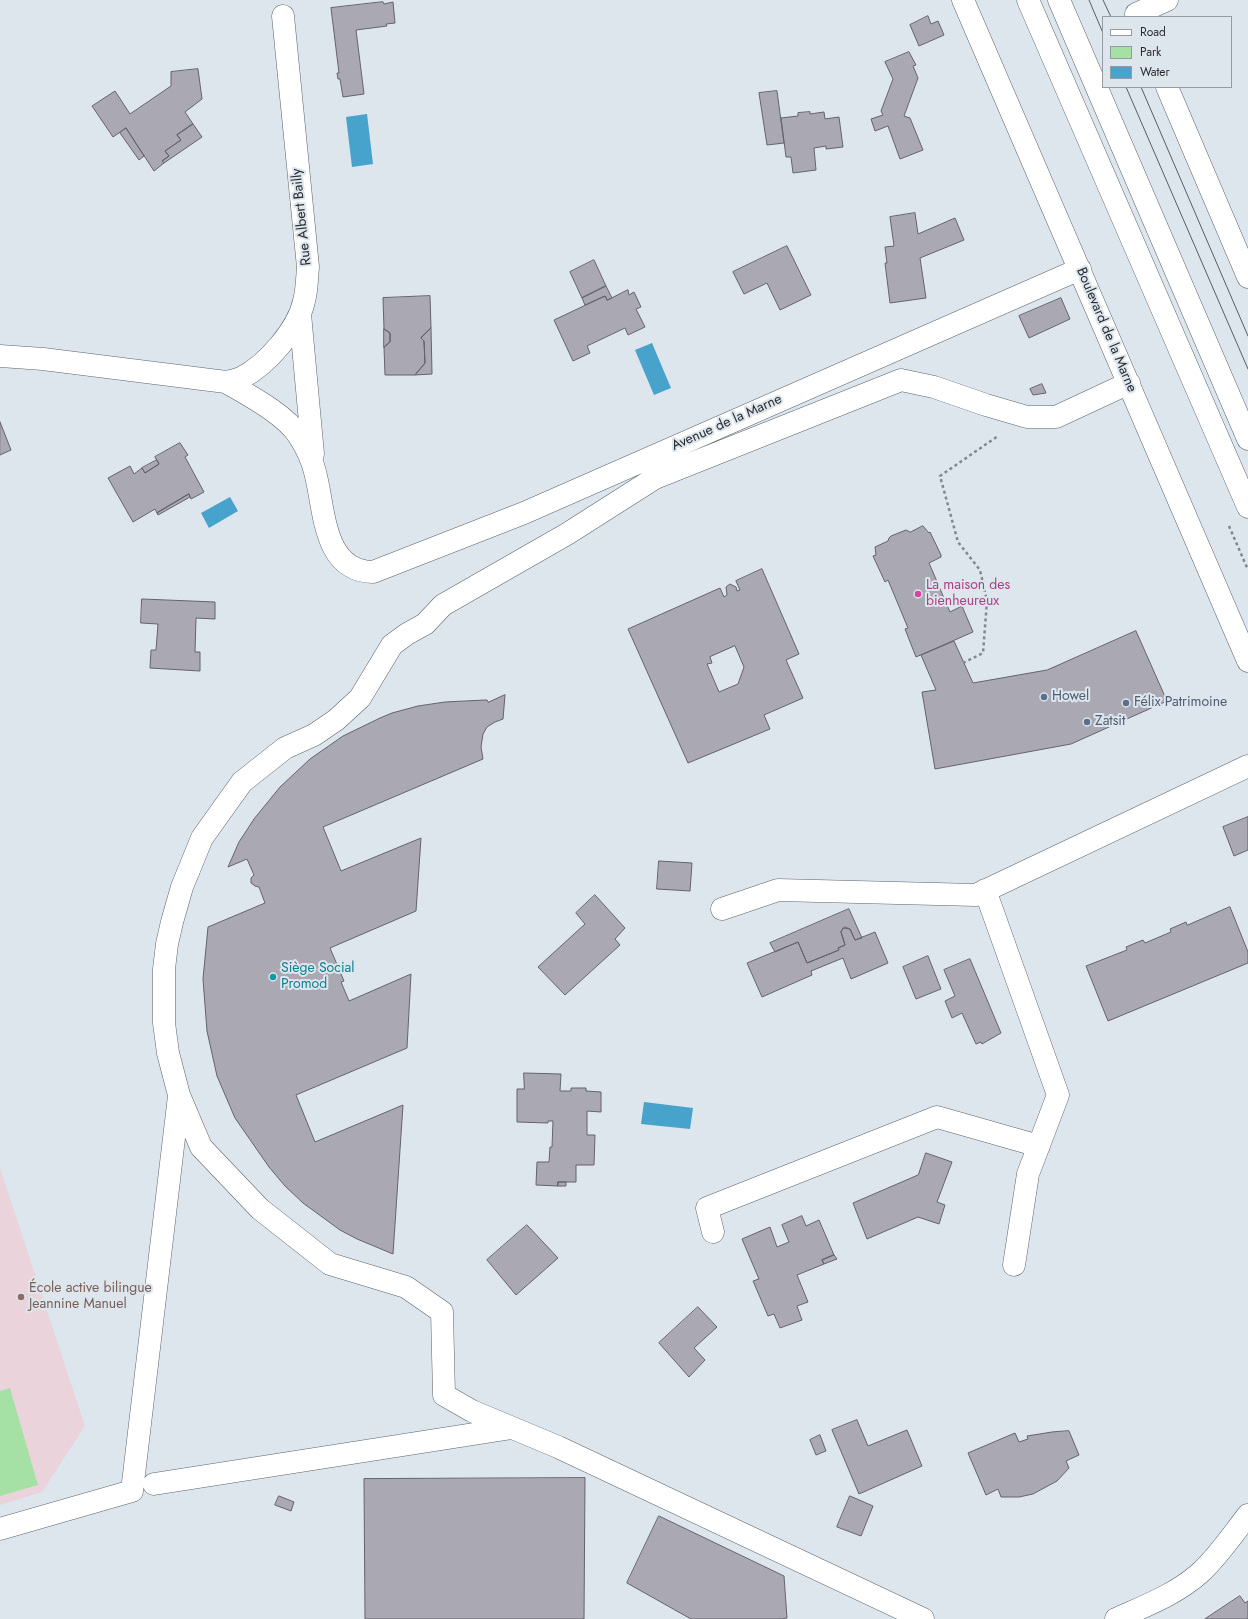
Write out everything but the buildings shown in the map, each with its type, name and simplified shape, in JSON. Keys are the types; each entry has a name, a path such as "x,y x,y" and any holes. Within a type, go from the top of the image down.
{"street":[{"name":"Boulevard de la Marne","path":"963,0 1248,661"},
{"path":"1028,0 1248,507"},
{"path":"1059,0 1248,439"},
{"path":"1134,10 1167,0"},
{"name":"Rue Albert Bailly","path":"0,356 43,358 226,382 241,378 254,370 282,343 300,314 304,301 308,267 283,16"},
{"path":"1167,88 1248,277"},
{"name":"Avenue de la Marne","path":"372,572 524,513 1080,269"},
{"path":"300,314 315,471"},
{"path":"923,1619 566,1450 472,1411 444,1395 442,1312 406,1287 330,1264 260,1208 202,1147 179,1095 168,1053 164,1024 164,969 167,944 182,886 202,838 242,782 284,748 314,735 336,720 360,698 392,645 407,634 425,624 443,605 590,520 655,478 901,380 934,387 1027,417 1056,417 1129,383"},
{"name":"Rue Albert Bailly","path":"226,382 259,402 288,423 298,434 308,452 315,471 330,542 336,553 345,563 354,569 363,572 372,572"},
{"path":"722,909 778,890 976,895 1248,766"},
{"path":"985,890 1058,1095 1028,1174 1014,1265"},
{"path":"0,1529 132,1491 179,1095"},
{"path":"713,1232 707,1208 937,1117 1039,1146"},
{"path":"154,1484 512,1428"},
{"path":"1116,1619 1169,1594 1189,1582 1201,1571 1248,1515"}],"path":[{"path":"963,663 983,653 987,601 980,570 958,542 940,476 1027,417"}],"shaded area":[{"name":"École active bilingue Jeannine Manuel","path":"0,1168 85,1426 42,1492 0,1505"}],"green space":[{"path":"10,1388 38,1485 0,1496 0,1391"}],"water":[{"path":"367,114 373,164 352,167 346,117"},
{"path":"652,343 671,388 654,395 635,350"},
{"path":"230,497 238,511 209,528 201,513"},
{"path":"644,1102 693,1108 690,1129 641,1124"}],"tram line":[{"path":"1089,0 1102,31"},
{"path":"1103,0 1111,16"},
{"path":"1126,88 1248,369"},
{"path":"1141,88 1248,336"}],"place":[{"name":"La maison des bienheureux","path":"918,594"},
{"name":"Howel","path":"1044,697"},
{"name":"Félix Patrimoine","path":"1126,703"},
{"name":"Zatsit","path":"1087,722"},
{"name":"Siège Social Promod","path":"273,977"},
{"name":"École active bilingue Jeannine Manuel","path":"21,1297"}]}
